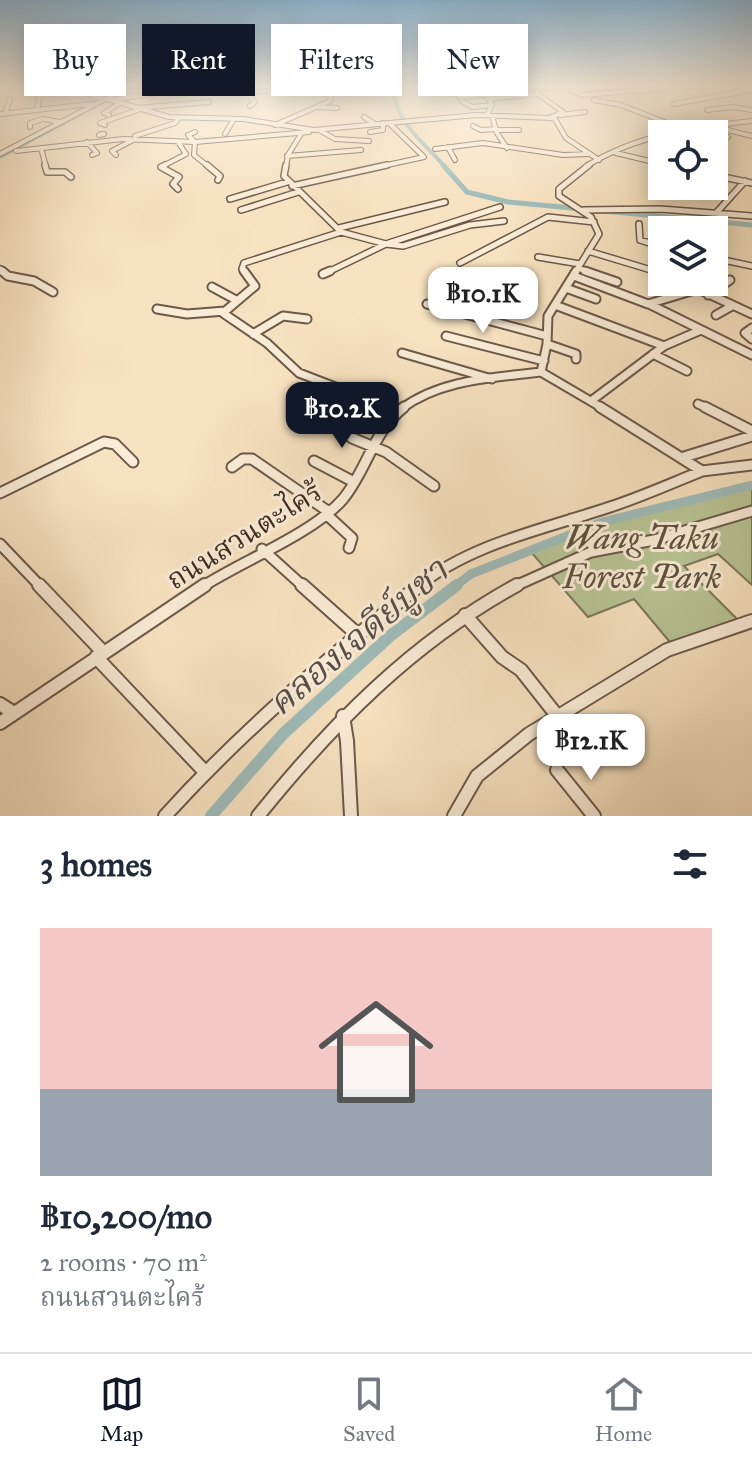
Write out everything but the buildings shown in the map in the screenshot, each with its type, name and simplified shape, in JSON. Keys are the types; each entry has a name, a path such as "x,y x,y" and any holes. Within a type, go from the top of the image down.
{"street":[{"path":"0,154 59,123"},
{"path":"0,160 67,123"},
{"path":"116,155 112,151 133,139 179,123"},
{"path":"184,123 195,131 188,135 195,142 194,155 220,176 218,180"},
{"path":"225,134 232,123"},
{"path":"262,123 316,130 335,139 369,141"},
{"path":"275,125 279,123"},
{"path":"16,151 113,140 195,142 301,134 385,123"},
{"path":"370,132 383,130 386,123"},
{"path":"253,207 233,198 424,157 386,123"},
{"path":"444,123 449,127"},
{"path":"493,123 508,148"},
{"path":"557,123 566,138 599,160"},
{"path":"473,126 481,130 519,130"},
{"path":"728,129 752,136"},
{"path":"301,134 287,156 282,172 289,184 340,230 403,246 479,223 504,221"},
{"path":"103,135 113,140"},
{"path":"18,137 29,138"},
{"path":"459,139 469,145"},
{"path":"648,139 574,174 559,189 559,196 588,215 599,234 548,316 541,372 684,457 702,471"},
{"path":"178,142 185,156 161,167 180,178 173,184 178,189"},
{"path":"84,149 88,143"},
{"path":"88,143 97,153 92,155"},
{"path":"435,149 483,143 571,155 588,154"},
{"path":"448,147 455,160"},
{"path":"41,148 47,172 65,172 71,177"},
{"path":"287,156 361,150"},
{"path":"615,153 648,160"},
{"path":"728,178 749,182"},
{"path":"717,212 749,182"},
{"path":"241,210 298,192"},
{"path":"157,309 187,314 225,311 255,286 255,282 242,269 244,263 340,230 445,202"},
{"path":"323,274 386,244 500,207"},
{"path":"460,263 548,217 717,212 752,216"},
{"path":"639,224 640,240 648,243"},
{"path":"430,229 438,235"},
{"path":"588,251 648,269"},
{"path":"538,257 617,282"},
{"path":"728,261 752,266"},
{"path":"0,269 8,276 31,280 53,292"},
{"path":"577,269 752,355"},
{"path":"212,287 236,300"},
{"path":"566,288 596,299"},
{"path":"648,304 675,296"},
{"path":"710,296 751,312"},
{"path":"427,304 547,340 576,354 576,359"},
{"path":"555,305 664,346"},
{"path":"716,315 732,306"},
{"path":"225,311 226,318 283,356 299,373 343,390 391,418"},
{"path":"253,334 283,316 307,319"},
{"path":"752,328 745,333 752,339"},
{"path":"591,401 664,346 701,330"},
{"path":"446,336 544,361"},
{"path":"402,353 493,379"},
{"path":"653,354 687,371"},
{"name":"ถนนสวนตะไคร้","path":"0,723 262,549 328,513 341,502 371,446 391,418 412,401 434,390 541,372"},
{"path":"698,404 752,433"},
{"path":"320,423 336,426 386,452 434,486"},
{"path":"684,457 752,433"},
{"path":"0,493 104,442 115,444 133,462"},
{"path":"232,467 243,459 252,459 328,513 352,538 349,548"},
{"path":"314,461 354,482"},
{"path":"165,816 205,772 357,634 431,576 489,546 573,522 702,471 752,465"},
{"path":"258,816 310,750 343,716 411,653 465,615 593,546 663,538 752,511"},
{"path":"573,522 593,546"},
{"path":"0,544 205,772"},
{"path":"262,549 357,634"},
{"path":"465,615 502,657 521,670 558,717"},
{"path":"454,816 477,776 503,754 558,717 667,650 752,621"},
{"path":"0,704 14,713"},
{"path":"343,716 350,744 347,769 351,816"},
{"path":"557,770 594,816"}],"green space":[{"name":"Wang Taku Forest Park","path":"752,485 752,585 718,554 684,566 739,621 674,647 634,599 588,617 530,551 602,522"}],"waterway":[{"path":"0,157 63,123"},
{"name":"คลองเจดีย์บูชา","path":"407,123 445,167"},
{"name":"คลองเจดีย์บูชา","path":"443,165 467,192 508,202 752,225"},
{"name":"คลองเจดีย์บูชา","path":"454,587 471,574 602,522 752,485"},
{"name":"คลองเจดีย์บูชา","path":"211,816 283,734 390,636 457,585"}]}
